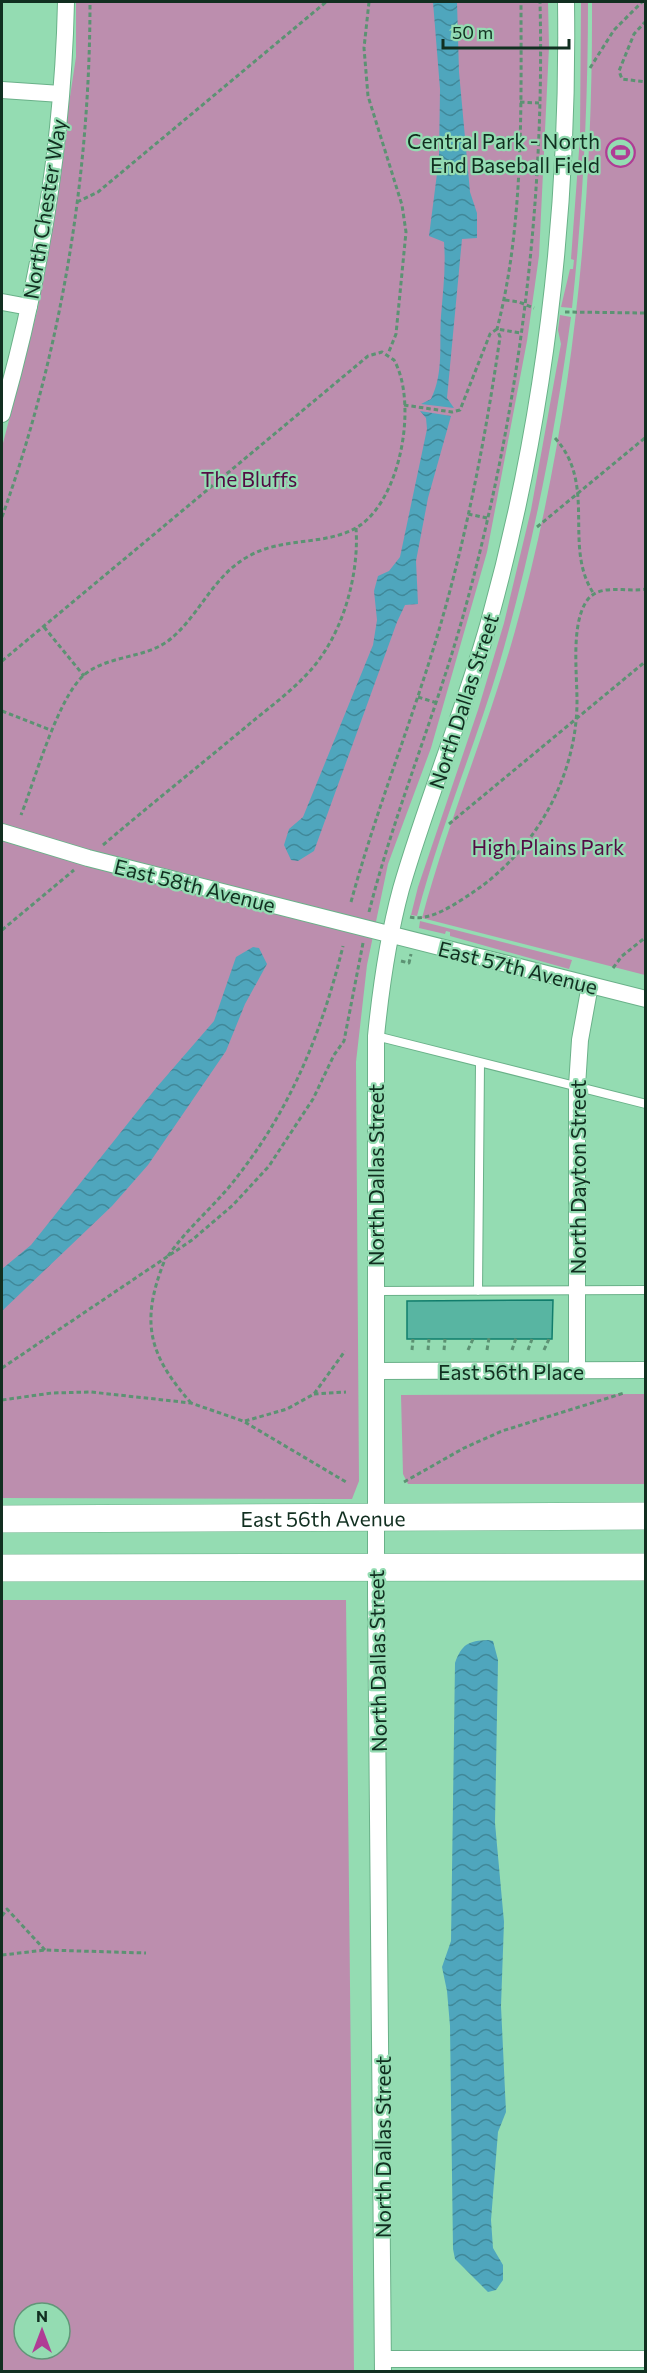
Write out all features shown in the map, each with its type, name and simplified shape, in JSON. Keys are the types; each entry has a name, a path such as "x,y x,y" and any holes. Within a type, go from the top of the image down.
{"main road":[{"name":"East 56th Avenue","path":"2,1520 645,1516"},
{"path":"2,1568 645,1567"}],"street":[{"name":"North Chester Way","path":"2,414 28,307 46,214 61,94 66,2"},
{"name":"North Dallas Street","path":"383,2365 376,1568 378,1516 375,1291 376,1036 390,934 407,869 466,701 489,621 529,447 547,338 561,213 566,115 566,2"},
{"path":"2,90 61,94"},
{"path":"2,302 28,307"},
{"name":"East 58th Avenue","path":"2,832 88,858 390,934"},
{"name":"East 57th Avenue","path":"390,934 645,999"},
{"name":"North Dayton Street","path":"577,1371 577,1086 580,1040 590,985"},
{"name":"East 56th Place","path":"376,1371 645,1370"},
{"path":"383,2365 645,2359"}],"lane":[{"path":"376,1036 645,1104"},
{"path":"478,1291 480,1063"},
{"path":"375,1291 645,1290"}],"path":[{"path":"2,517 23,454 45,374 69,263 88,86 90,2"},
{"path":"77,202 98,192 326,2"},
{"path":"369,2 364,48 368,96 402,205 406,232 396,334 388,354"},
{"path":"351,902 368,841 440,627 468,514 490,403 500,337 497,329 505,300 515,207 520,102 521,2"},
{"path":"379,909 370,907 380,869 437,703 469,594 508,412 524,305 534,208 539,103 540,2"},
{"path":"590,68 615,30 642,2"},
{"path":"645,21 628,46 619,71 622,79 645,82"},
{"path":"520,102 539,103"},
{"path":"505,300 539,309"},
{"path":"560,311 645,313"},
{"path":"404,405 452,412 462,406 490,334 497,329 520,333"},
{"path":"2,661 368,356 378,352 388,354 397,364 404,405 400,452 390,485 376,510 356,528 332,537 284,543 248,556 220,578 193,616 166,642 145,653 103,665 84,676 67,698 21,816"},
{"path":"537,527 645,437"},
{"path":"555,438 567,454 579,493 582,564 594,594"},
{"path":"468,514 487,518"},
{"path":"108,841 278,700 322,656 338,628 347,601 357,540 356,528"},
{"path":"411,917 419,919 466,897 494,876 518,853 541,822 559,787 570,755 576,719 576,651 579,621 585,603 600,591 645,590"},
{"path":"44,627 84,676"},
{"path":"449,824 645,661"},
{"path":"418,697 437,703"},
{"path":"2,711 53,731"},
{"path":"2,930 75,870"},
{"path":"613,968 645,937"},
{"path":"2,1368 165,1260 233,1205 269,1166 296,1128 344,1041 363,944"},
{"path":"191,1403 164,1369 154,1346 152,1308 165,1260 177,1242 236,1179 285,1106 313,1048 332,990 343,946"},
{"path":"362,951 370,953"},
{"path":"402,961 410,963 411,955"},
{"path":"488,1350 489,1338"},
{"path":"512,1350 516,1338"},
{"path":"412,1350 413,1339"},
{"path":"428,1350 429,1339"},
{"path":"444,1350 445,1339"},
{"path":"468,1350 473,1339"},
{"path":"528,1350 532,1339"},
{"path":"544,1350 549,1339"},
{"path":"243,1421 287,1409 314,1394 345,1351"},
{"path":"2,1400 52,1393 91,1392 191,1403 243,1421 346,1482"},
{"path":"314,1394 346,1392"},
{"path":"404,1482 483,1439 542,1416 624,1393"},
{"path":"2,1916 7,1909 46,1950"},
{"path":"2,1955 46,1950 146,1953"}],"green space":[{"name":"The Bluffs","path":"76,2 548,2 549,47 539,256 527,341 487,552 431,748 388,864 367,965 356,1062 359,1481 352,1499 2,1498 2,447 38,308 76,57"},
{"path":"581,2 588,2 587,78 582,193 572,308 561,307 574,260 571,259 580,137"},
{"name":"High Plains Park","path":"592,2 645,2 645,975 422,918 515,631 535,554 551,476 565,398 583,240 588,161"},
{"path":"560,315 571,317 550,448 522,579 499,665 417,916 411,915 418,887 478,710 504,623 531,510 561,344 558,330"},
{"path":"420,921 572,960 569,969 450,936 450,932 446,931 445,934 419,928"},
{"path":"645,1394 645,1484 408,1484 403,1474 401,1395"},
{"path":"2,1600 346,1600 354,2371 2,2371"}],"water":[{"path":"433,2 457,2 459,72 470,192 477,213 477,238 462,239 447,398 454,408 421,404 431,399 438,379 444,270 444,242 429,236 439,158 440,89"},
{"path":"420,411 451,416 428,498 416,561 418,604 405,605 397,622 314,851 298,861 291,860 284,845 289,829 303,817 373,645 377,620 374,591 378,576 389,571 400,557 427,429 426,418"},
{"path":"253,947 259,948 267,964 245,1004 226,1051 148,1165 112,1206 2,1311 2,1269 31,1245 156,1088 214,1021 236,957"},
{"path":"475,1641 493,1641 498,1660 495,1823 504,1922 501,2006 506,2112 498,2132 491,2220 493,2248 503,2265 503,2280 496,2290 488,2292 455,2259 453,2249 450,2026 442,1967 451,1941 455,1663 460,1652 467,1645"}],"building":[{"path":"553,1300 552,1339 407,1339 407,1301"}],"place":[{"name":"Central Park - North End Baseball Field","path":"621,152"}]}
